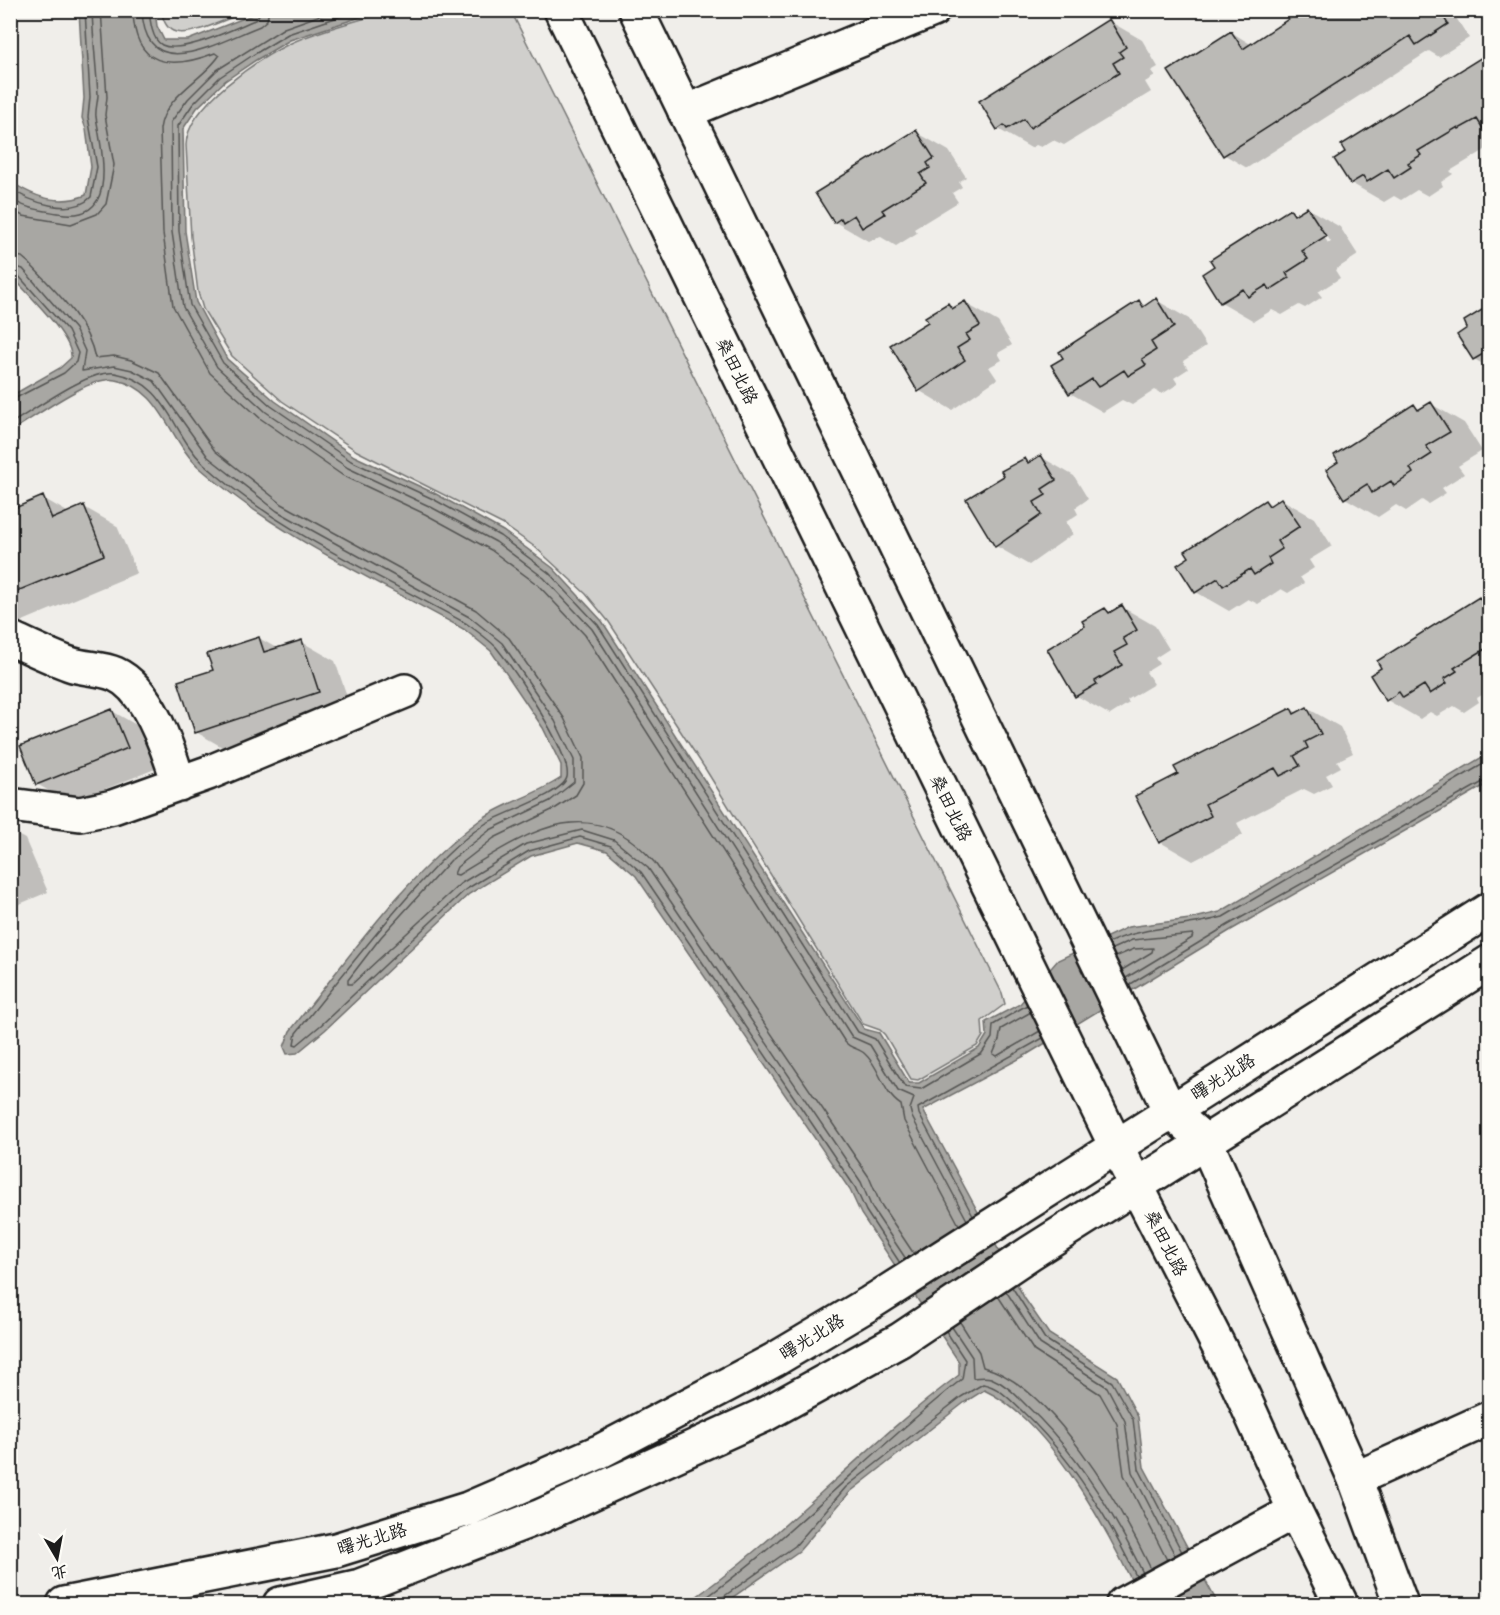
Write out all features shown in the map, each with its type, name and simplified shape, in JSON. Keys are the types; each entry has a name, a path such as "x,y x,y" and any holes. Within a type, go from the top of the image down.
{"main road":[{"name":"桑田北路","path":"561,10 1116,1146 1235,1378 1295,1511 1341,1605"},
{"path":"636,10 1170,1111 1206,1142 1354,1479 1401,1605"},
{"path":"686,112 933,10"},
{"path":"10,638 71,664 116,674 147,706 165,738 179,784"},
{"path":"10,805 80,814 113,807 179,784 405,691"},
{"name":"曙光北路","path":"64,1605 336,1550 468,1509 599,1452 774,1360 870,1303 1490,909"},
{"name":"曙光北路","path":"280,1605 360,1586 539,1516 762,1416 900,1340 1030,1253 1490,962"},
{"path":"1354,1479 1490,1418"},
{"path":"1123,1605 1295,1511"}],"shaded area":[{"path":"161,10 247,11 199,30 180,33 168,27"},
{"path":"392,10 511,11 1002,993 1005,1004 982,1021 983,1036 977,1046 918,1080 911,1079 885,1035 880,1030 863,1024 706,770 609,622 586,594 535,547 502,524 357,451 282,401 232,356 203,309 198,292 191,237 186,145 189,130 198,115 226,85 277,50 315,33"}],"water":[{"path":"79,11 155,11 157,26 164,40 188,40 262,11 379,11 290,40 256,60 225,81 197,108 183,129 185,231 196,302 227,359 275,401 354,456 436,494 503,531 553,568 602,621 864,1029 879,1033 909,1083 919,1083 979,1048 987,1035 986,1022 1020,1004 1058,960 1128,927 1190,919 1220,912 1489,753 1489,783 1231,930 1026,1055 923,1110 1025,1299 1049,1334 1117,1377 1138,1417 1144,1467 1218,1604 1143,1604 1097,1516 1056,1454 1033,1427 1009,1405 984,1390 965,1402 850,1492 799,1551 723,1604 686,1604 756,1550 890,1431 959,1375 959,1362 861,1214 850,1190 636,876 607,851 578,843 531,856 469,894 325,1030 297,1053 287,1054 284,1047 290,1031 402,892 452,842 480,820 561,778 561,765 543,728 491,651 465,630 328,556 262,516 201,469 180,444 155,404 131,385 115,380 104,380 91,384 11,431 11,396 60,368 71,358 70,349 57,327 11,275 10,181 37,195 57,200 86,195 91,167 86,129 82,118 84,98"}],"building":[{"path":"1302,10 1439,10 1448,24 1416,45 1410,36 1223,156 1168,71 1231,31 1243,49"},
{"path":"1109,19 1126,47 1119,52 1123,57 1113,63 1119,73 1030,128 1024,119 1007,129 1004,125 997,130 979,101"},
{"path":"1490,52 1490,140 1477,119 1459,129 1458,127 1418,151 1421,155 1408,163 1411,167 1394,178 1388,169 1367,182 1363,176 1350,184 1334,159 1345,152 1341,145"},
{"path":"916,130 934,158 927,163 930,168 920,174 926,183 882,210 885,214 862,228 854,215 843,222 841,218 834,223 815,193"},
{"path":"1307,207 1326,236 1302,251 1308,259 1286,273 1289,278 1270,290 1267,285 1248,297 1243,289 1220,303 1202,274 1214,266 1210,260 1290,209 1294,215"},
{"path":"1156,298 1174,327 1151,342 1156,350 1142,359 1146,365 1128,376 1124,370 1098,387 1092,379 1069,394 1051,365 1063,358 1059,352 1139,300 1143,307"},
{"path":"965,301 980,326 966,334 970,340 957,348 965,360 918,392 890,345 928,322 925,317 948,303 952,309"},
{"path":"1490,305 1490,350 1473,360 1457,335 1467,328 1464,321"},
{"path":"1431,402 1450,432 1426,446 1432,454 1410,468 1413,473 1394,486 1391,481 1372,493 1367,484 1344,499 1326,470 1338,462 1334,455 1414,404 1418,410"},
{"path":"1041,455 1056,480 1042,489 1046,495 1034,502 1041,515 995,547 966,499 1004,476 1001,471 1025,458 1028,463"},
{"path":"43,496 52,519 84,505 104,555 10,594 10,510"},
{"path":"1281,498 1300,526 1277,541 1282,549 1268,558 1271,564 1254,575 1250,569 1223,586 1218,578 1195,593 1177,565 1189,557 1185,551 1265,500 1269,506"},
{"path":"1479,597 1483,603 1490,599 1490,646 1454,668 1457,671 1444,679 1447,683 1430,694 1424,685 1403,698 1399,692 1386,701 1370,675 1381,668 1377,661"},
{"path":"1122,605 1137,630 1123,638 1127,645 1114,652 1122,665 1095,681 1097,684 1075,697 1047,649 1085,626 1082,621 1105,608 1109,613"},
{"path":"259,637 264,652 302,640 319,692 195,733 178,681 213,670 207,654"},
{"path":"1307,707 1321,734 1305,742 1308,748 1294,756 1300,766 1280,776 1275,768 1205,804 1211,816 1159,843 1135,796 1178,774 1174,767 1291,708 1294,714"},
{"path":"112,709 128,748 36,785 20,746"}]}
